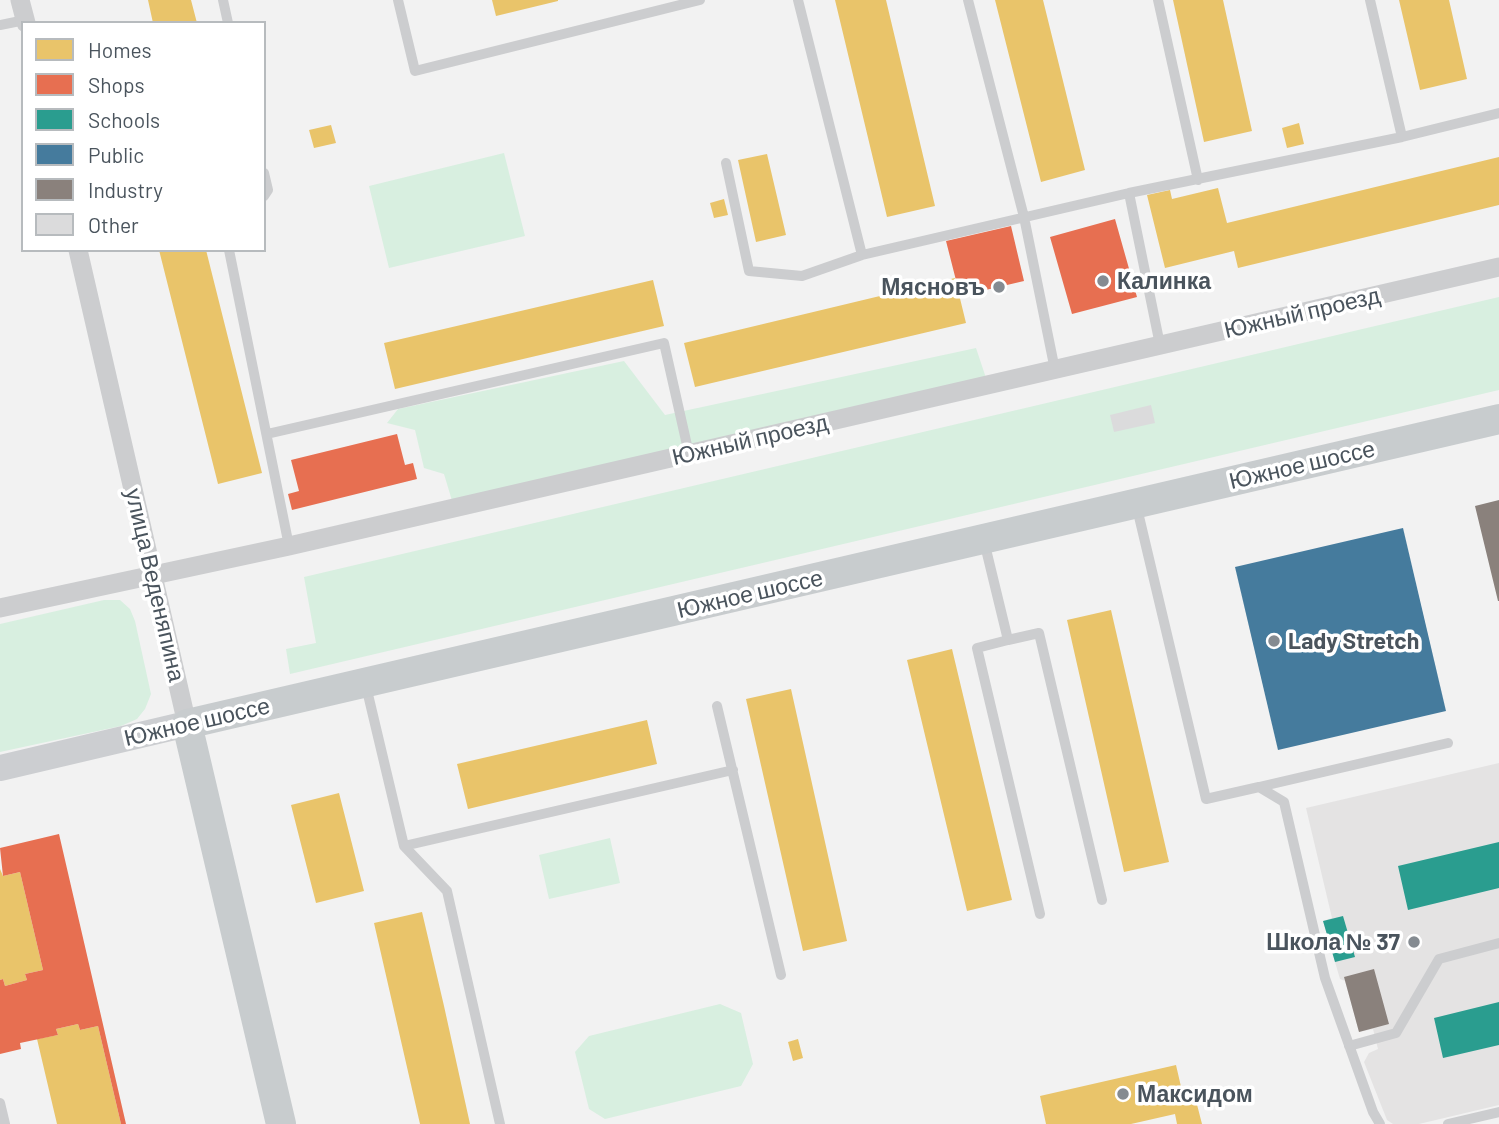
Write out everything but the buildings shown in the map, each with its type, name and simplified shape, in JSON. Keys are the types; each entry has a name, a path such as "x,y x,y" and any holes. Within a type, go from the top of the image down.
{"main road":[{"name":"Южное шоссе","path":"187,724 1499,419"},
{"name":"улица Веденяпина","path":"187,724 281,1124"}],"street":[{"path":"20,0 25,21"},
{"name":"улица Веденяпина","path":"78,252 187,724"},
{"name":"Южный проезд","path":"0,608 152,573 289,546 1499,267"},
{"name":"Южное шоссе","path":"0,768 187,724"}],"lane":[{"path":"223,0 228,21"},
{"path":"398,0 415,71 700,0"},
{"path":"798,0 862,255"},
{"path":"968,0 1024,217 1055,370"},
{"path":"1157,0 1198,180"},
{"path":"1370,0 1402,136"},
{"path":"0,25 21,22"},
{"path":"726,163 749,271 802,276 862,255 1024,217 1499,113"},
{"path":"1129,193 1160,345"},
{"path":"229,252 289,546"},
{"path":"267,434 664,343 689,454"},
{"path":"1136,504 1206,799 1448,744"},
{"path":"984,540 1008,640"},
{"path":"1040,915 977,648 1008,640 1039,633 1102,900"},
{"path":"365,682 404,846 447,891 500,1124"},
{"path":"717,706 781,975"},
{"path":"404,846 733,770"},
{"path":"1259,787 1284,802 1325,978 1380,1124"},
{"path":"1349,1046 1396,1033 1439,959 1499,943"},
{"path":"0,1103 5,1124"},
{"path":"1448,1124 1499,1112"}],"shaded area":[{"name":"Школа № 37","path":"1499,763 1499,1105 1419,1124 1393,1124 1387,1120 1364,1062 1369,1053 1378,1049 1373,1029 1359,1032 1345,981 1340,979 1323,921 1332,918 1306,808"}],"green space":[{"path":"504,153 525,236 389,268 369,186"},
{"path":"1499,297 1499,390 290,674 286,649 316,643 304,577"},
{"path":"976,348 988,384 453,504 444,474 424,468 415,430 387,423 398,409 624,361 665,415"},
{"path":"104,600 120,600 130,609 135,621 151,694 145,709 137,719 121,726 0,752 0,624"},
{"path":"610,838 620,883 549,899 539,855"},
{"path":"720,1004 741,1013 753,1064 741,1086 605,1119 589,1109 575,1052 589,1036"}],"place":[{"name":"Калинка","path":"1103,281"},
{"name":"Мясновъ","path":"999,287"},
{"name":"Lady Stretch","path":"1274,641"},
{"name":"Школа № 37","path":"1414,942"},
{"name":"Максидом","path":"1123,1094"}]}
